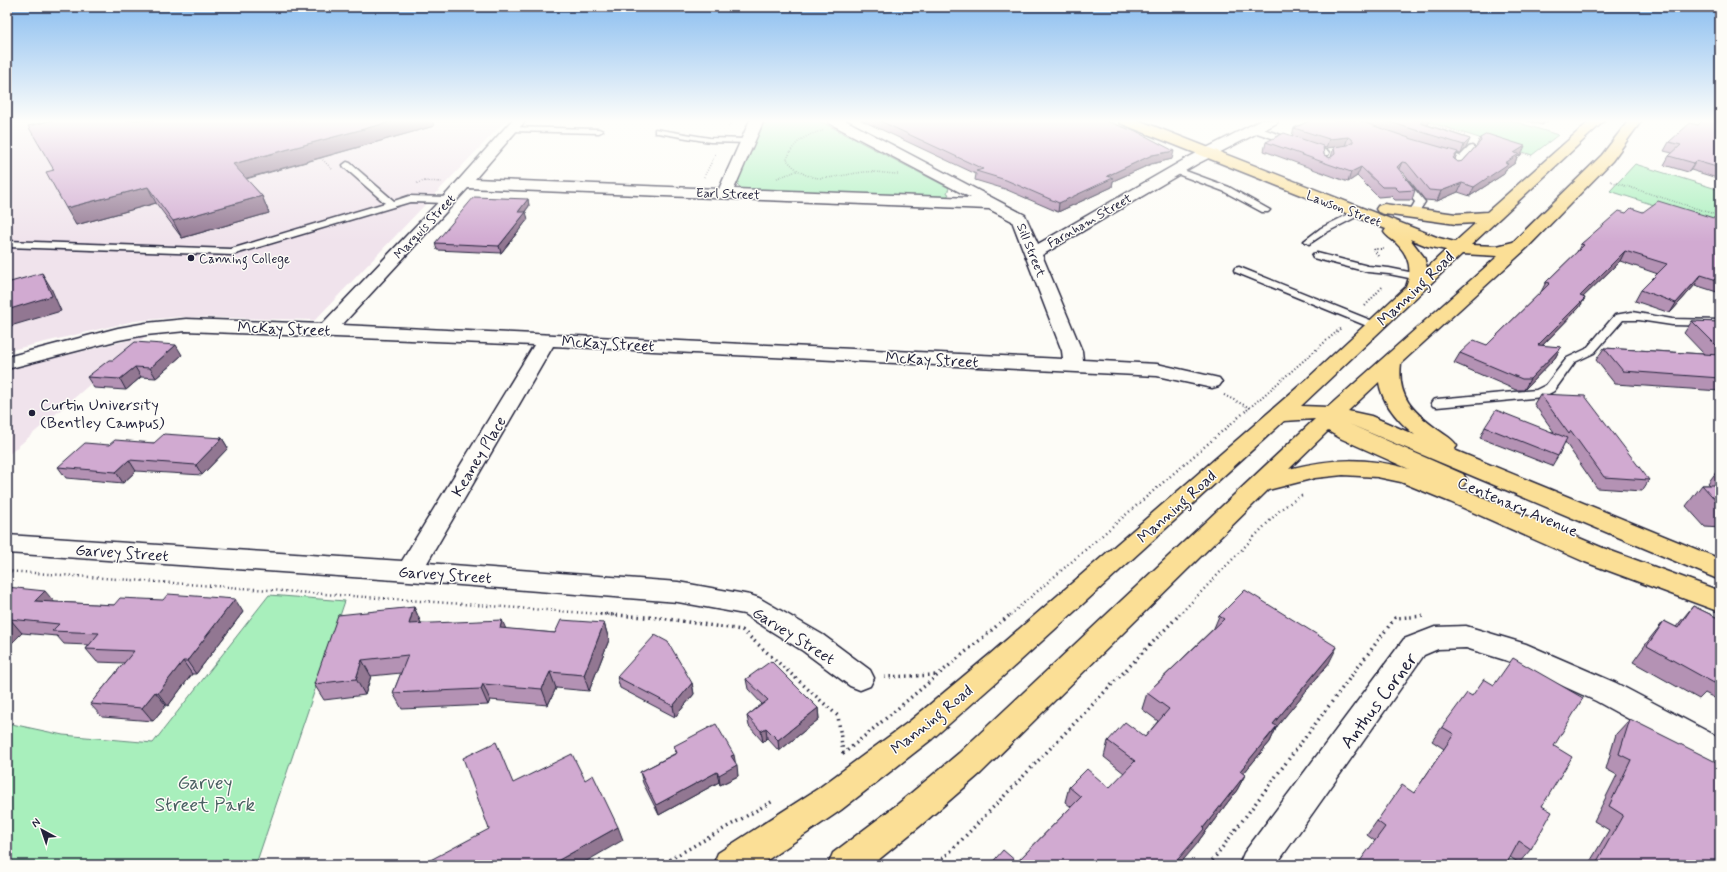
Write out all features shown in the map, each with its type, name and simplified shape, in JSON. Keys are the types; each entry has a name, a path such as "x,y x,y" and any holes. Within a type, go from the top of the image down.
{"main road":[{"name":"Lawson Street","path":"1223,161 1433,242 1498,251 1518,246"},
{"name":"Lawson Street","path":"1260,161 1384,209 1483,254 1490,265 1487,274"},
{"name":"Manning Road","path":"730,865 830,799 921,730 1313,384 1376,326 1416,283 1466,246 1491,217 1554,161"},
{"path":"845,865 909,815 970,763 1259,485 1327,415 1391,361 1518,246 1604,161"},
{"path":"1384,209 1456,219 1491,217"},
{"path":"1357,213 1383,226 1404,241 1413,251 1417,260 1416,283"},
{"path":"1391,361 1389,385 1403,410 1425,432 1499,477"},
{"path":"1313,384 1312,396 1327,415"},
{"name":"Centenary Avenue","path":"1277,416 1295,412 1327,415 1363,421 1720,570"},
{"name":"Centenary Avenue","path":"1327,415 1350,434 1720,592"},
{"path":"1259,485 1316,470 1343,467 1377,469 1407,476 1458,496 1594,555 1720,602"}],"street":[{"name":"Marquis Street","path":"327,330 484,161"},
{"path":"725,193 740,161"},
{"name":"Sill Street","path":"902,161 1019,218 1034,252 1072,351 1074,366"},
{"name":"Farnham Street","path":"1034,252 1193,161"},
{"name":"Earl Street","path":"464,183 992,204"},
{"name":"McKay Street","path":"7,363 146,328 186,325 547,340 1157,370 1212,382"},
{"name":"Keaney Place","path":"409,572 547,340"},
{"name":"Garvey Street","path":"7,544 678,592 750,606 813,643 860,678"},
{"name":"Anthus Corner","path":"1256,865 1414,647 1435,638 1466,637 1516,652 1612,695 1720,753"}],"lane":[{"path":"1455,167 1461,161"},
{"path":"347,165 392,204"},
{"path":"1175,170 1226,189 1265,210"},
{"path":"1399,175 1420,202 1413,214"},
{"path":"7,244 232,252 409,199 448,200"},
{"path":"1309,241 1324,230 1357,213"},
{"path":"1317,256 1368,269 1389,271 1416,283"},
{"path":"1239,270 1376,326"},
{"path":"1437,403 1539,394 1550,388 1571,360 1590,351 1619,317 1633,316 1675,322 1720,324"}],"path":[{"path":"788,161 798,171 809,175 830,178 866,172 901,174"},
{"path":"1610,181 1720,216"},
{"path":"1212,382 1224,395 1248,408 1254,409"},
{"path":"838,758 1166,482 1248,408"},
{"path":"933,865 954,847 1281,509 1304,493"},
{"path":"7,571 661,618 742,630 838,716 843,753"},
{"path":"1208,865 1395,618 1430,616"},
{"path":"860,678 938,675"},
{"path":"660,865 775,800"}],"shaded area":[{"name":"Canning College","path":"7,161 467,161 315,320 179,317 134,321 7,351"},
{"name":"Curtin University (Bentley Campus)","path":"146,336 7,456 7,370"}],"green space":[{"path":"745,161 896,161 949,188 947,193 949,194 947,197 938,198 751,191 740,188 736,182"},
{"path":"1635,164 1720,190 1720,226 1610,191"},
{"name":"Garvey Street Park","path":"269,595 345,601 256,864 7,865 7,723 63,735 153,743"}],"building":[{"path":"49,161 245,161 233,164 262,196 173,221 148,187 66,208 46,172 54,170"},
{"path":"965,161 1140,161 1107,176 1113,178 1059,203 1006,180 976,171 983,169"},
{"path":"1319,161 1456,161 1458,162 1509,161 1505,163 1508,164 1474,187 1462,183 1441,191 1429,190 1407,163 1402,162 1397,167 1415,190 1399,191 1395,187 1382,187 1361,167 1351,172"},
{"path":"1686,161 1720,161 1720,168 1696,161 1694,163"},
{"path":"474,197 528,199 518,212 526,212 499,246 435,243"},
{"path":"1658,201 1720,220 1720,281 1701,275 1676,303 1641,290 1667,264 1625,251 1580,296 1585,298 1538,345 1561,347 1530,379 1522,379 1460,353 1474,340 1487,345 1550,283 1546,282 1584,245 1581,244 1619,211 1626,213 1631,208 1643,212"},
{"path":"42,273 52,296 7,310 7,283"},
{"path":"1692,321 1720,322 1720,349"},
{"path":"135,342 176,345 150,368 135,367 120,379 87,377 109,360 113,360"},
{"path":"1604,348 1720,355 1720,378 1623,371"},
{"path":"1540,394 1585,396 1649,480 1604,477 1571,431 1569,434"},
{"path":"1496,410 1567,438 1558,456 1485,427"},
{"path":"164,434 222,438 196,465 129,460 116,472 58,467 85,443 109,445 115,440 154,443"},
{"path":"1702,485 1720,485 1720,505"},
{"path":"7,587 45,591 35,601 114,605 120,598 163,600 168,594 235,599 187,661 183,661 158,693 155,692 142,708 90,704 134,651 86,649 99,633 52,631 59,624 10,619 7,623"},
{"path":"1245,590 1337,647 1273,724 1277,726 1240,771 1245,775 1203,828 1204,829 1173,865 990,865 1003,850 1017,862 1081,797 1069,787 1087,769 1109,788 1135,761 1108,741 1125,722 1145,737 1169,709 1147,693 1224,619 1219,616"},
{"path":"1693,606 1720,619 1720,677 1719,676 1714,683 1647,646 1664,621 1678,628"},
{"path":"414,607 409,624 502,620 500,628 555,633 561,620 604,623 584,675 550,672 542,689 483,684 481,689 393,693 408,655 362,660 356,679 314,684 338,615"},
{"path":"655,635 668,642 692,683 673,706 617,677"},
{"path":"1513,658 1583,698 1554,746 1572,757 1542,806 1552,812 1531,849 1519,841 1506,865 1357,865 1385,827 1377,821 1402,785 1414,793 1454,734 1442,727 1467,693 1472,696 1484,679 1494,685"},
{"path":"771,661 818,708 778,740 766,728 761,731 747,716 768,700 746,679"},
{"path":"1630,719 1720,764 1720,865 1595,865 1623,815 1609,806 1631,760 1619,754"},
{"path":"716,724 734,755 731,756 737,765 719,775 717,772 656,805 640,772 677,753 674,746"},
{"path":"496,742 513,783 572,754 585,780 593,775 618,827 550,865 421,865 489,829 463,758"}],"place":[{"name":"Canning College","path":"191,258"},
{"name":"Curtin University (Bentley Campus)","path":"32,413"}]}
